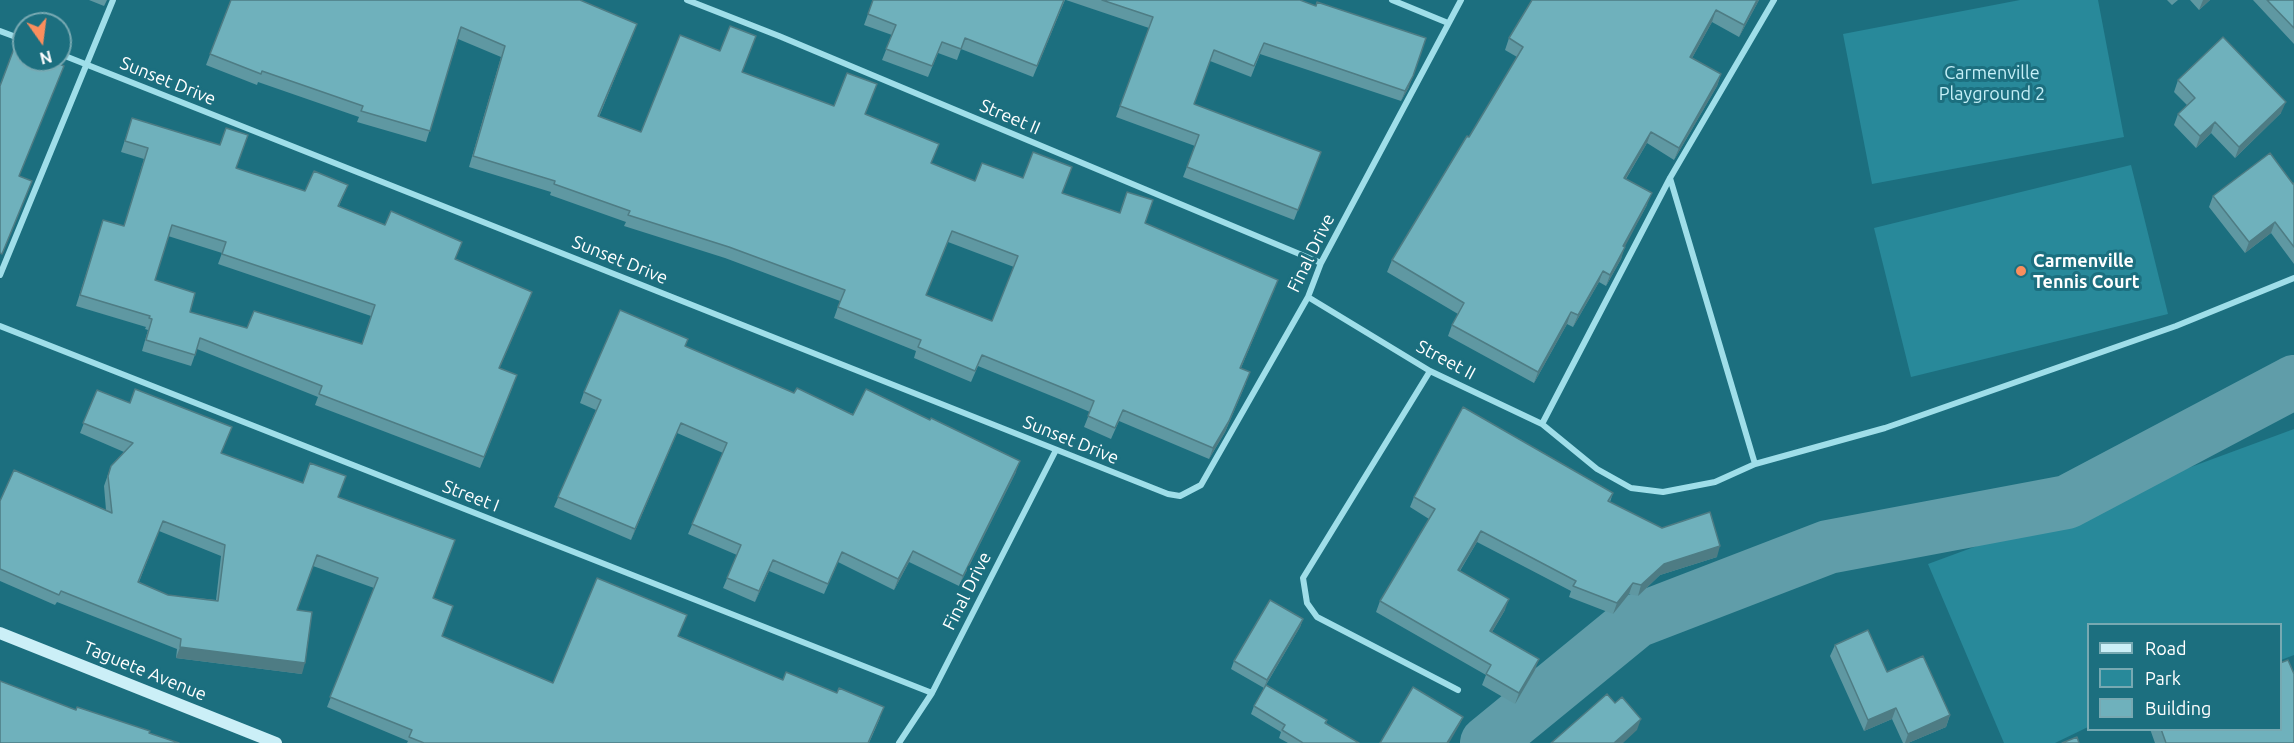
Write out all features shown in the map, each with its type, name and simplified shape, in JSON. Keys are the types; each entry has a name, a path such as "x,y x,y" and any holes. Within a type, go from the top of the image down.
{"street":[{"path":"0,275 113,0"},
{"name":"Street II","path":"687,0 780,36 1321,263"},
{"path":"1392,0 1448,23"},
{"name":"Final Drive","path":"1168,494 1180,496 1201,485 1308,297 1321,263 1461,0"},
{"path":"1542,424 1670,178 1774,0"},
{"name":"Sunset Drive","path":"72,59 1168,494"},
{"path":"1670,178 1755,464"},
{"name":"Street II","path":"1308,297 1430,372 1542,424 1597,469 1631,488 1663,492 1715,482 1755,464 1885,428 2176,326 2294,278"},
{"name":"Street I","path":"0,326 932,693"},
{"path":"1430,372 1303,578 1307,603 1317,617 1458,690"},
{"name":"Final Drive","path":"899,743 932,693 1056,450"},
{"name":"Taguete Avenue","path":"0,633 276,743"}],"green space":[{"name":"Carmenville Playground 2","path":"2020,0 2098,0 2124,137 1872,184 1843,34"},
{"name":"Carmenville Tennis Court","path":"2131,165 2168,314 1911,377 1874,228"},
{"path":"2294,429 2294,655 2282,660 2282,623 2087,623 2087,727 2055,743 2004,743 1928,564"}],"building":[{"path":"231,0 580,0 637,24 598,116 641,132 680,35 720,51 730,26 756,36 742,72 834,106 847,73 877,84 865,114 939,144 931,163 975,181 982,163 1023,178 1033,152 1072,167 1062,193 1120,213 1127,192 1153,200 1145,223 1278,280 1240,368 1250,372 1229,421 1213,448 1123,410 1115,428 1088,416 1094,401 982,355 975,371 918,347 921,340 838,307 845,290 729,247 628,215 630,211 554,184 555,181 473,156 505,46 461,27 430,131 361,111 363,106 262,71 261,74 210,54","holes":["952,231 1018,256 992,321 926,295"]},
{"path":"873,0 1064,0 1037,66 965,38 961,49 942,42 932,66 886,49 896,25 868,14"},
{"path":"1102,0 1300,0 1316,6 1317,2 1426,38 1413,76 1405,91 1264,43 1254,66 1214,50 1194,104 1321,152 1298,210 1187,167 1199,135 1120,106 1153,17"},
{"path":"1532,0 1757,0 1744,25 1716,10 1690,57 1721,74 1679,148 1651,132 1624,178 1652,193 1610,275 1603,271 1578,315 1571,312 1538,372 1452,325 1464,303 1392,260 1523,47 1509,38"},
{"path":"2267,0 2294,0 2294,28"},
{"path":"2223,37 2286,102 2239,147 2215,122 2200,136 2178,114 2195,98 2178,80"},
{"path":"12,54 12,72 62,72 19,176 32,181 2,254 0,253 0,86"},
{"path":"132,118 220,145 226,128 248,135 236,168 305,191 314,171 348,185 338,206 385,225 391,211 462,242 455,259 532,292 499,368 517,375 484,457 319,394 322,386 200,338 195,355 146,340 152,319 149,318 150,316 80,295 103,220 124,226 148,148 125,141","holes":["172,225 226,242 222,254 375,305 362,344 254,311 247,328 190,312 195,293 155,280"]},
{"path":"2270,153 2294,183 2294,247 2275,222 2249,242 2213,196"},
{"path":"620,310 688,339 685,346 794,393 797,388 853,415 866,389 1020,461 963,576 913,551 898,579 842,552 828,584 773,560 759,591 727,578 741,545 692,524 727,443 681,423 635,529 558,497 601,400 584,392"},
{"path":"135,389 232,427 221,453 303,483 310,463 346,476 338,497 455,540 433,598 453,606 442,636 553,683 597,578 687,615 678,636 783,680 786,672 837,693 839,688 884,707 868,743 424,743 409,737 412,730 330,697 378,578 317,555 297,610 312,612 305,663 180,647 181,639 61,591 59,595 0,569 0,501 14,470 112,513 108,476 111,466 133,443 83,423 97,390 130,403","holes":["163,521 225,545 218,601 168,595 138,582"]},
{"path":"1463,407 1613,493 1608,501 1662,528 1710,512 1720,546 1664,564 1641,585 1633,583 1617,603 1573,586 1576,581 1481,531 1458,570 1509,599 1490,631 1539,659 1519,693 1486,674 1491,665 1380,601 1435,509 1414,497"},
{"path":"1270,600 1303,619 1267,680 1234,661"},
{"path":"1868,630 1887,672 1923,656 1950,715 1908,734 1896,708 1868,720 1835,645"},
{"path":"2288,660 2294,674 2294,743 2166,743 2162,731 2282,731 2282,662"},
{"path":"0,681 76,710 77,707 179,743 0,743"},
{"path":"1266,685 1327,720 1325,723 1359,743 1303,743 1282,730 1285,725 1254,706"},
{"path":"1413,687 1463,717 1447,743 1380,743"},
{"path":"1607,694 1615,703 1622,697 1641,719 1614,743 1551,743"},
{"path":"2077,737 2079,743 2062,743"}],"waterway":[{"path":"1487,743 1636,621 1828,547 2067,502 2294,382"}],"place":[{"name":"Carmenville Tennis Court","path":"2021,271"}]}
